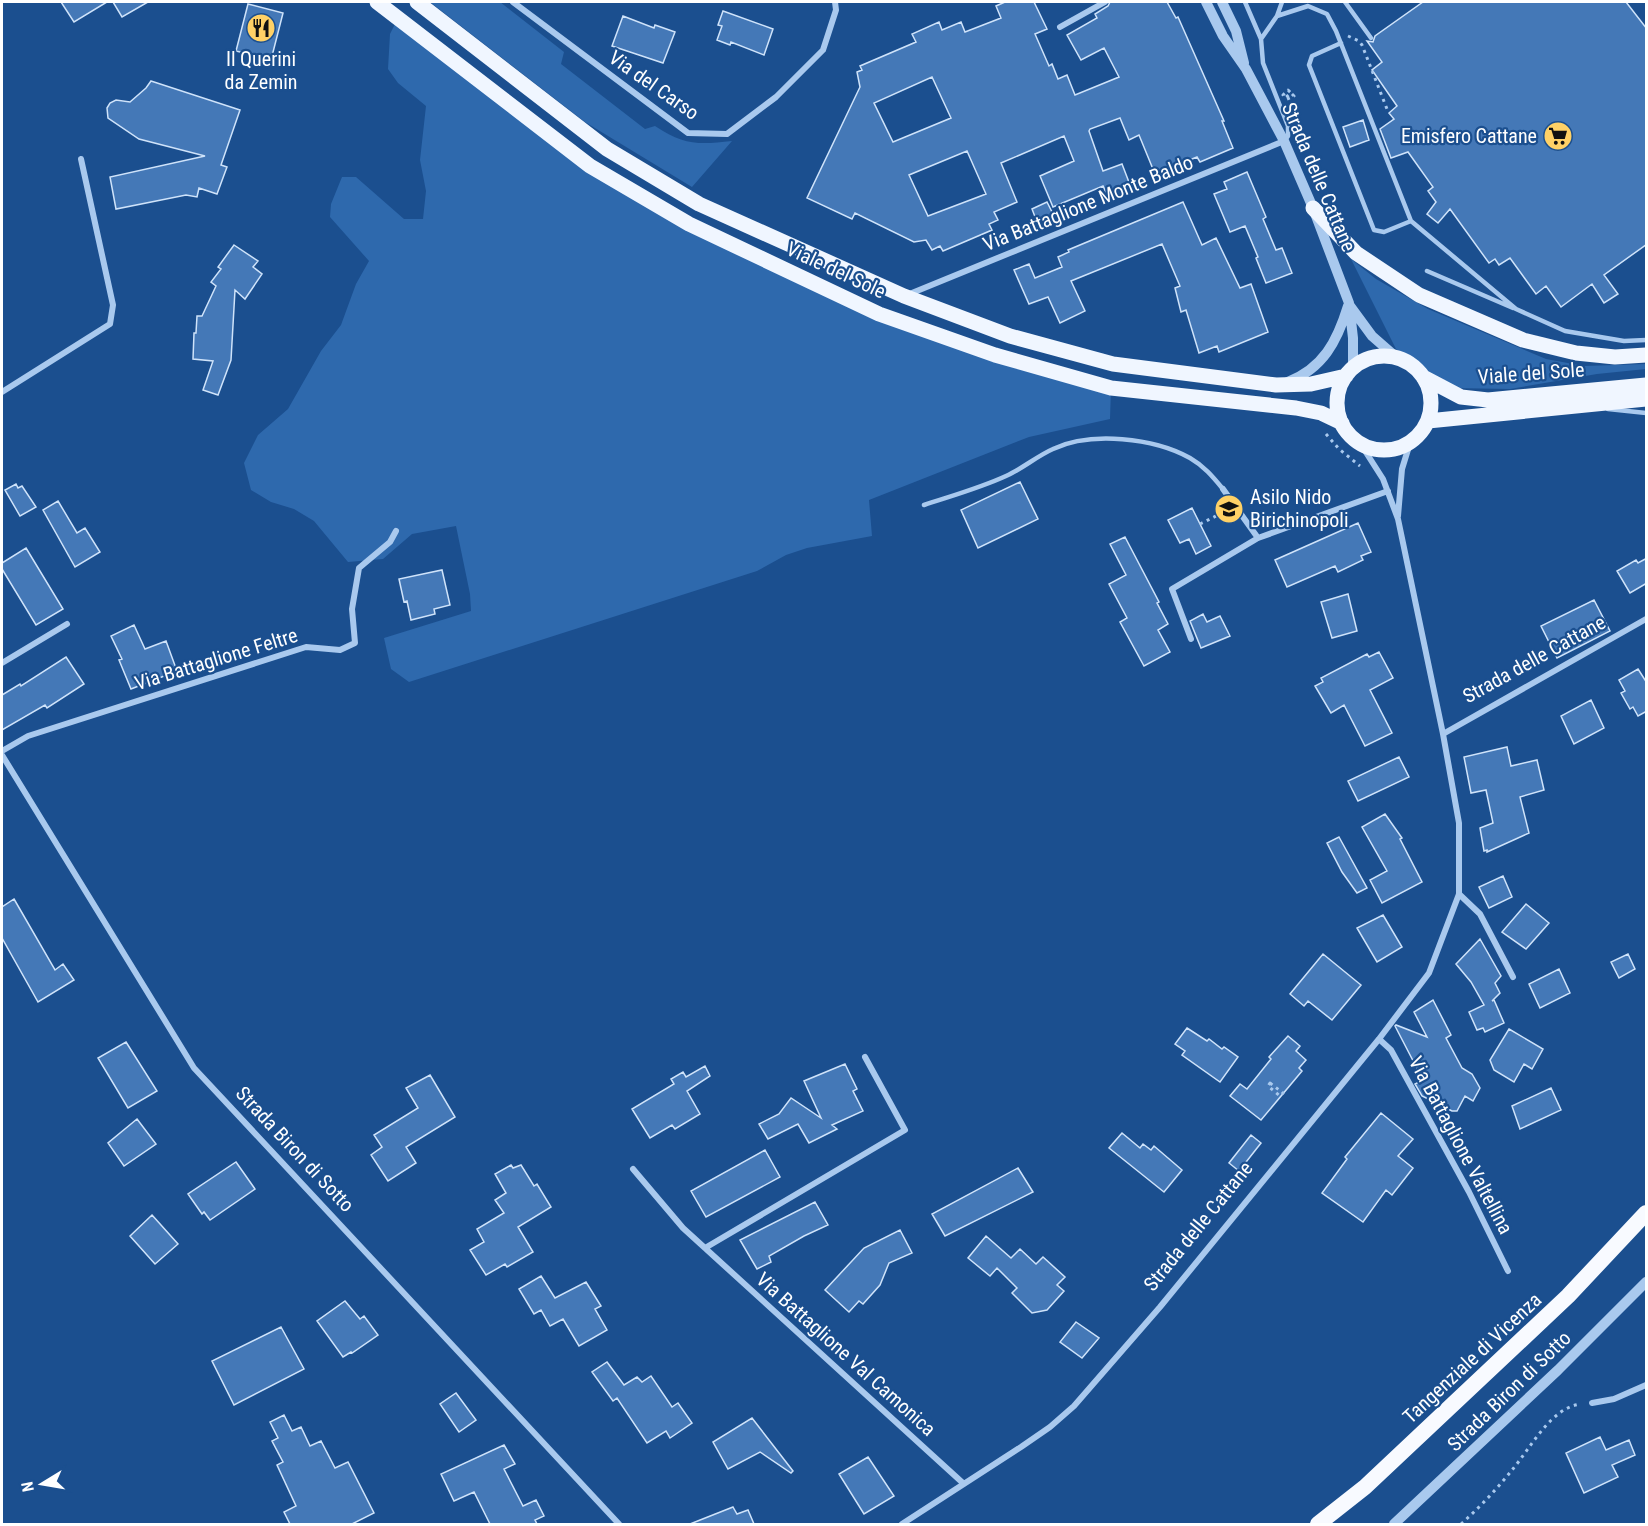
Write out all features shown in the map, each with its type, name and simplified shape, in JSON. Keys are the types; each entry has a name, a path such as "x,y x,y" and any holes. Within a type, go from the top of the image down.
{"highway":[{"name":"Tangenziale di Vicenza","path":"1318,1524 1365,1487 1568,1296 1647,1213"}],"main road":[{"name":"Viale del Sole","path":"377,2 590,166 689,224 879,314 995,355 1111,388 1296,408 1321,413 1342,423 1349,435 1360,443"},
{"name":"Viale del Sole","path":"417,2 617,155 699,204 904,296 1010,336 1113,364 1281,385"},
{"path":"1313,208 1356,253 1419,296 1523,340 1576,353 1615,357 1647,355"},
{"path":"1281,385 1311,384 1349,372 1366,360 1381,356 1396,357"},
{"name":"Viale del Sole","path":"1396,357 1416,368 1423,377 1461,397 1488,400 1647,386"},
{"path":"1342,423 1338,394 1349,372"},
{"path":"1360,443 1380,450 1400,447 1410,443 1419,435 1428,421 1431,403 1428,385 1423,377"},
{"name":"Viale del Sole","path":"1428,421 1647,399"}],"street":[{"name":"Via del Carso","path":"513,2 688,133 727,134 776,97 823,50 836,10 835,2"},
{"path":"1060,27 1105,2"},
{"name":"Strada delle Cattane","path":"1206,2 1223,36 1246,69 1284,141 1313,208 1348,303 1353,338 1349,372"},
{"name":"Strada delle Cattane","path":"1222,2 1236,31 1246,69"},
{"name":"Via Battaglione Monte Baldo","path":"904,296 1284,141"},
{"path":"2,393 110,324 113,305 81,159"},
{"path":"1281,385 1303,376 1324,357 1340,332 1348,303"},
{"name":"Strada delle Cattane","path":"1348,303 1372,336 1396,357"},
{"name":"Strada delle Cattane","path":"902,1524 1050,1427 1074,1406 1160,1306 1379,1039 1429,973 1459,894 1459,823 1443,734 1398,519 1383,479 1360,443"},
{"name":"Strada delle Cattane","path":"1398,519 1402,469 1410,443"},
{"path":"1223,489 1258,538"},
{"path":"1191,639 1172,588 1258,538 1377,493 1388,491"},
{"name":"Via Battaglione Feltre","path":"2,753 28,736 306,646 340,650 355,643 352,609 359,568 390,542 396,531"},
{"name":"Strada delle Cattane","path":"1443,734 1647,619"},
{"path":"2,663 67,624"},
{"name":"Strada Biron di Sotto","path":"2,753 194,1068 619,1524"},
{"path":"1459,894 1480,914 1513,977"},
{"name":"Via Battaglione Valtellina","path":"1379,1039 1391,1050 1508,1270"},
{"path":"705,1248 905,1130 865,1057"},
{"name":"Via Battaglione Val Camonica","path":"633,1169 683,1228 964,1484"},
{"name":"Strada Biron di Sotto","path":"1394,1524 1558,1370 1647,1282"},
{"path":"1592,1403 1614,1399 1647,1385"}],"lane":[{"path":"1245,2 1262,39 1263,63 1288,126 1288,136 1284,141"},
{"path":"1262,39 1277,16 1282,2"},
{"path":"1345,2 1371,38"},
{"path":"1277,16 1308,6 1327,14 1341,43 1411,221 1516,309"},
{"path":"1341,43 1312,56 1309,65 1374,230 1384,232 1411,221"},
{"path":"1427,271 1565,331 1624,341 1647,340"},
{"path":"1575,406 1647,413"},
{"path":"924,506 1006,476 1054,448 1085,438 1137,441 1166,448 1190,458 1208,471 1223,489"}],"path":[{"path":"1345,30 1348,36 1362,45 1388,109"},
{"path":"1286,97 1288,100 1294,96 1291,93"},
{"path":"1319,429 1359,466 1377,493"},
{"path":"1200,525 1236,507"},
{"path":"1270,1083 1282,1093 1280,1096 1268,1086 1270,1083"},
{"path":"1461,1524 1512,1472 1553,1418 1574,1405 1592,1403"}],"shaded area":[{"path":"430,2 500,2 564,52 561,64 645,129 655,126 674,137 692,142 732,141 692,187 585,122"},
{"path":"398,18 590,166 879,314 1111,388 1110,419 1029,437 869,500 872,536 807,548 786,555 757,571 409,682 391,669 384,638 471,611 470,594 456,526 412,534 383,559 348,562 314,521 294,509 271,502 251,490 244,463 258,435 288,409 321,351 341,325 356,284 369,261 330,217 331,204 342,177 356,177 404,219 423,219 426,191 420,160 426,106 398,83 388,69 390,34"},
{"path":"1351,259 1376,279 1428,309 1546,359 1584,366 1646,364 1646,369 1597,374 1510,389 1450,388 1435,380 1424,368 1396,349"}],"building":[{"path":"61,2 107,2 74,22"},
{"path":"113,2 148,2 122,17"},
{"path":"1005,2 1034,2 1047,29 1035,34 1049,66 1052,64 1058,79 1067,75 1075,95 1119,77 1104,48 1081,60 1067,35 1097,18 1095,14 1108,6 1110,2 1167,2 1176,18 1178,17 1224,121 1222,121 1233,148 1200,162 1197,157 1155,174 1139,135 1129,140 1120,118 1089,131 1103,171 1122,164 1132,190 1109,199 1103,186 1053,207 1040,176 1074,161 1064,136 1001,163 1017,202 994,212 998,220 989,224 992,230 943,251 940,246 932,250 926,240 914,242 855,213 852,219 807,198 860,87 857,72 862,70 860,66 916,42 912,34 939,22 942,30 961,22 965,32 1001,18 996,6","holes":["932,77 951,118 893,142 874,103","967,151 986,194 928,216 909,175"]},
{"path":"1423,2 1626,2 1647,29 1647,244 1604,275 1618,294 1604,303 1592,284 1561,307 1546,286 1536,294 1510,258 1499,265 1495,259 1489,263 1450,209 1438,223 1427,214 1436,202 1428,191 1433,187 1408,152 1391,158 1380,129 1394,119 1389,113 1397,106 1372,70 1382,62 1367,41 1373,42 1375,36"},
{"path":"248,4 283,13 271,60 236,51"},
{"path":"723,11 773,29 764,55 731,42 730,45 717,40 722,26 718,25"},
{"path":"623,16 654,28 655,25 675,32 663,63 612,46"},
{"path":"151,81 240,110 221,165 227,167 217,194 199,188 197,197 186,195 116,209 110,177 205,156 139,139 108,118 107,108 110,103 116,100 130,102"},
{"path":"1363,120 1369,140 1350,147 1343,127"},
{"path":"1247,172 1266,217 1263,219 1276,250 1282,248 1292,273 1266,283 1245,226 1230,232 1214,194 1227,189 1224,182"},
{"path":"1047,202 1053,214 1037,222 1032,209"},
{"path":"1183,202 1202,245 1216,238 1240,288 1251,284 1268,332 1219,352 1217,346 1199,353 1186,310 1181,312 1175,288 1180,286 1162,244 1071,281 1085,311 1060,323 1048,297 1029,304 1014,270 1029,264 1035,278 1062,267 1058,257 1069,252 1068,250"},
{"path":"234,245 258,261 253,267 262,274 245,299 235,290 231,360 218,395 203,390 213,361 193,359 194,333 196,333 197,316 202,316 216,286 211,282 221,269 218,267"},
{"path":"1020,482 1038,519 978,548 961,510"},
{"path":"16,484 18,488 22,486 36,507 20,516 5,490"},
{"path":"58,501 77,533 85,528 100,552 75,567 43,510"},
{"path":"1192,508 1211,546 1196,554 1189,539 1180,543 1168,520"},
{"path":"1358,523 1371,552 1361,556 1363,560 1338,572 1335,566 1287,587 1275,560"},
{"path":"1125,537 1168,624 1158,630 1170,652 1144,666 1120,622 1127,618 1109,584 1126,575 1110,544"},
{"path":"26,548 63,609 36,625 2,569 2,563"},
{"path":"1647,558 1647,583 1630,593 1617,571 1636,560 1638,563"},
{"path":"442,570 450,605 434,609 435,614 411,620 399,579"},
{"path":"1348,594 1357,631 1332,638 1321,602"},
{"path":"1594,600 1610,631 1557,658 1541,626"},
{"path":"1203,614 1207,622 1220,616 1230,636 1201,648 1190,621"},
{"path":"134,625 145,649 166,641 177,671 131,689 119,660 122,659 111,636"},
{"path":"1379,652 1393,678 1370,690 1392,733 1365,746 1344,705 1331,713 1315,686 1323,682 1321,678 1367,654 1369,657"},
{"path":"66,657 84,684 47,708 45,705 2,730 2,695 20,684 21,686"},
{"path":"1638,669 1647,683 1647,711 1638,716 1633,707 1630,709 1621,693 1625,691 1619,680"},
{"path":"1591,700 1604,728 1574,744 1561,716"},
{"path":"1507,747 1511,766 1537,760 1544,790 1520,797 1529,833 1487,852 1487,850 1484,851 1480,828 1493,823 1486,790 1471,793 1464,757"},
{"path":"1399,757 1409,777 1358,801 1348,781"},
{"path":"1385,814 1402,838 1400,839 1422,882 1382,903 1370,880 1387,871 1362,827"},
{"path":"1339,837 1367,888 1357,893 1342,872 1327,843"},
{"path":"1503,876 1512,897 1489,908 1479,887"},
{"path":"14,899 55,970 63,964 74,980 38,1002 2,938 2,907"},
{"path":"1526,904 1549,923 1526,949 1502,932"},
{"path":"1383,915 1402,947 1377,962 1357,928"},
{"path":"1480,939 1501,976 1495,983 1500,993 1492,1001 1494,1000 1504,1023 1485,1032 1483,1028 1477,1030 1469,1012 1484,1005 1471,982 1456,964"},
{"path":"1323,954 1361,985 1332,1020 1308,1001 1304,1006 1290,994"},
{"path":"1628,954 1635,969 1619,978 1611,962"},
{"path":"1559,969 1570,993 1540,1008 1529,984"},
{"path":"1433,1000 1451,1035 1446,1038 1462,1068 1472,1074 1480,1088 1473,1101 1465,1096 1457,1111 1452,1111 1422,1096 1415,1084 1423,1080 1395,1026 1427,1037 1414,1012"},
{"path":"1187,1028 1238,1057 1220,1082 1182,1055 1185,1051 1175,1044"},
{"path":"1509,1029 1543,1049 1532,1069 1524,1064 1514,1082 1494,1070 1490,1060"},
{"path":"1288,1036 1300,1046 1296,1051 1306,1060 1299,1068 1302,1071 1261,1120 1230,1096 1240,1084 1247,1089 1271,1059 1269,1057"},
{"path":"126,1042 157,1091 128,1108 98,1058"},
{"path":"845,1064 857,1089 853,1091 863,1111 832,1125 837,1129 809,1143 798,1124 768,1139 759,1124 779,1114 791,1098 821,1118 804,1081"},
{"path":"705,1066 710,1076 687,1091 700,1114 675,1129 672,1125 650,1138 632,1109 674,1084 671,1079 683,1072 686,1077"},
{"path":"430,1075 455,1117 406,1147 416,1163 388,1181 371,1155 382,1147 374,1135 418,1108 406,1088"},
{"path":"1551,1088 1561,1110 1520,1129 1512,1106"},
{"path":"1381,1113 1413,1139 1398,1156 1413,1168 1392,1195 1386,1190 1363,1222 1322,1193 1347,1159 1345,1157"},
{"path":"137,1119 156,1144 124,1166 108,1143"},
{"path":"1122,1133 1140,1148 1143,1144 1151,1150 1154,1146 1182,1170 1164,1192 1109,1148"},
{"path":"1251,1135 1261,1143 1239,1171 1229,1163"},
{"path":"765,1150 780,1177 706,1217 691,1191"},
{"path":"236,1162 255,1189 210,1220 204,1212 202,1214 188,1194"},
{"path":"511,1165 513,1168 521,1165 534,1186 537,1184 551,1207 518,1227 533,1252 507,1267 505,1264 486,1275 470,1250 484,1242 477,1229 504,1213 495,1200 506,1193 495,1174"},
{"path":"1018,1168 1033,1192 945,1236 932,1214"},
{"path":"815,1202 828,1225 769,1256 771,1262 757,1269 740,1240"},
{"path":"152,1215 178,1244 155,1264 130,1236"},
{"path":"900,1230 912,1253 889,1263 880,1285 863,1304 859,1301 849,1312 825,1290 864,1248"},
{"path":"986,1236 1011,1258 1020,1249 1036,1264 1043,1257 1065,1277 1057,1285 1064,1291 1047,1310 1032,1313 1012,1293 1017,1288 997,1268 990,1276 968,1258"},
{"path":"541,1276 555,1298 586,1282 601,1306 595,1309 607,1330 579,1346 563,1319 550,1326 541,1310 534,1314 519,1289"},
{"path":"345,1301 360,1319 364,1316 378,1335 343,1357 317,1321"},
{"path":"1076,1322 1099,1338 1082,1358 1060,1342"},
{"path":"281,1327 304,1369 234,1405 212,1361"},
{"path":"607,1362 624,1385 637,1377 642,1382 651,1376 672,1407 678,1403 692,1423 670,1438 666,1431 647,1443 617,1398 613,1401 592,1372"},
{"path":"456,1393 476,1420 459,1432 440,1404"},
{"path":"284,1415 292,1431 301,1427 310,1446 321,1441 335,1468 348,1462 374,1513 352,1524 290,1524 284,1512 296,1506 277,1465 283,1462 272,1441 278,1438 270,1422"},
{"path":"752,1418 793,1471 791,1473 760,1452 728,1469 713,1442"},
{"path":"1600,1437 1606,1450 1629,1440 1635,1455 1612,1465 1618,1477 1584,1493 1566,1453"},
{"path":"504,1445 515,1464 504,1469 523,1506 536,1500 544,1516 535,1520 537,1524 490,1524 474,1492 454,1501 441,1474"},
{"path":"868,1457 894,1496 864,1514 839,1474"},
{"path":"733,1507 737,1514 748,1510 754,1524 690,1524"}],"place":[{"name":"Il Querini da Zemin","path":"261,28"},
{"name":"Emisfero Cattane","path":"1558,136"},
{"name":"Asilo Nido Birichinopoli","path":"1229,509"}]}
